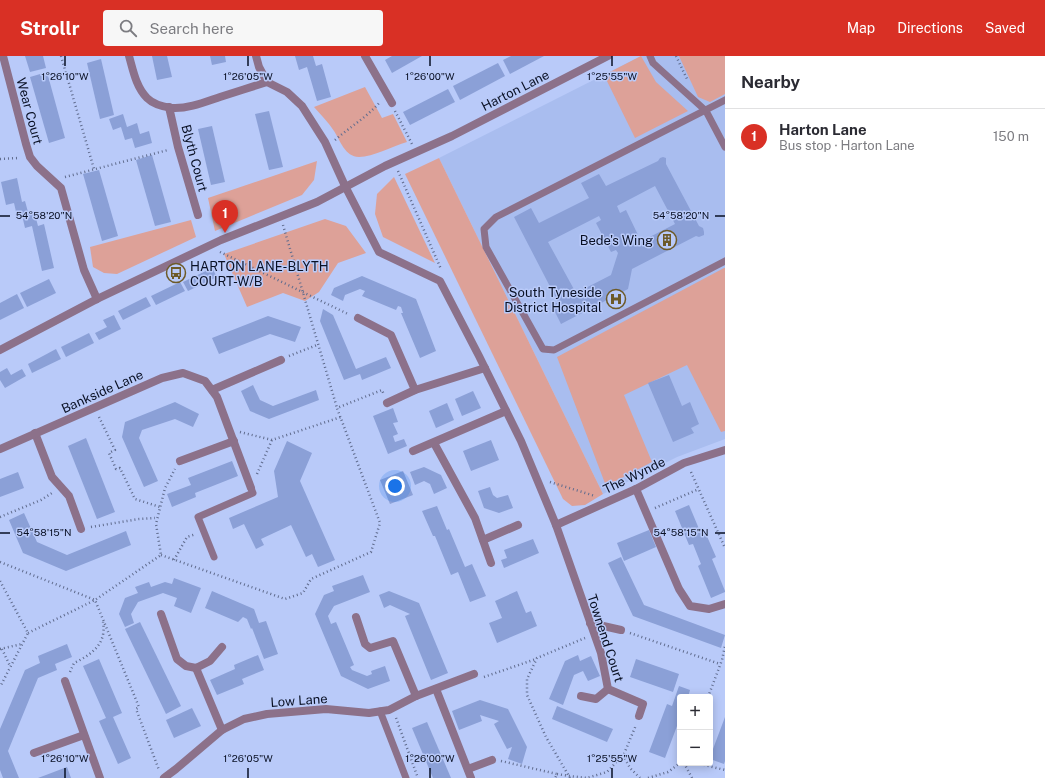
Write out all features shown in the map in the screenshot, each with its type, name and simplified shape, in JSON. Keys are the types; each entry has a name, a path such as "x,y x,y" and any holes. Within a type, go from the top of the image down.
{"street":[{"name":"Wear Court","path":"2,56 30,157 37,166 61,188 84,270 97,299"},
{"name":"Blyth Court","path":"129,56 136,81 147,98 158,105 185,107 267,82"},
{"path":"256,56 259,67 267,82 287,92 302,106 328,148 345,186 379,252 440,281"},
{"path":"365,56 392,103"},
{"name":"Harton Lane","path":"0,350 97,299 208,246 318,202 345,186 452,136 608,56"},
{"name":"Blyth Court","path":"169,107 178,147 198,215"},
{"name":"Townend Court","path":"440,281 521,441 556,525 595,634 601,653 608,689 643,704 639,716"},
{"path":"358,318 391,335 415,390"},
{"path":"252,488 217,397 212,390 281,360"},
{"path":"387,403 415,390 485,368"},
{"name":"Bankside Lane","path":"0,449 162,378 184,373 205,381 212,390"},
{"path":"413,451 506,411"},
{"path":"35,433 52,477 69,496 81,529"},
{"path":"180,462 234,440"},
{"path":"434,443 475,518 491,563"},
{"name":"The Wynde","path":"556,525 636,489 686,463 725,450"},
{"path":"636,489 679,590 690,606 709,609 725,604"},
{"path":"483,540 518,525"},
{"path":"160,614 176,659 186,666 196,668 210,661 222,647"},
{"path":"356,617 365,644 370,648 393,641 416,696"},
{"path":"590,623 621,630"},
{"path":"196,668 222,730"},
{"name":"Low Lane","path":"162,775 176,769 222,730 244,719 267,714 326,709 370,713 392,708 416,696 474,674"},
{"path":"65,681 100,778"},
{"path":"436,689 471,778"},
{"path":"581,696 596,699 608,689"},
{"path":"34,753 84,735"},
{"path":"468,769 492,760"}],"lane":[{"path":"650,56 653,63 706,111 725,147"},
{"path":"725,100 496,217 484,228 486,247 543,349 554,350 725,262"},
{"path":"214,557 198,517 253,493 252,488"},
{"path":"380,711 406,778"}],"path":[{"path":"61,56 94,169"},
{"path":"328,148 349,128 370,113 380,102 382,86"},
{"path":"392,103 417,152"},
{"path":"52,180 178,147"},
{"path":"0,159 30,157"},
{"path":"405,168 398,171 441,269 440,281"},
{"path":"161,555 285,599 303,593 311,579 371,552 380,523 337,408 280,217"},
{"path":"208,246 358,318"},
{"path":"281,360 318,344"},
{"path":"337,408 382,390 387,403"},
{"path":"95,407 115,450 109,453 116,470 120,468 135,499 160,507"},
{"path":"229,429 272,440 341,416"},
{"path":"252,488 272,440"},
{"path":"161,555 156,524 165,488 180,462"},
{"path":"686,463 725,548"},
{"path":"536,478 611,500"},
{"path":"0,516 41,500 61,487"},
{"path":"646,512 699,489"},
{"path":"81,529 139,519 155,518"},
{"path":"174,560 187,537 203,531"},
{"path":"0,687 28,633 95,600 161,555"},
{"path":"0,562 95,600 139,706 136,709 162,775"},
{"path":"0,581 28,633"},
{"path":"65,681 74,663 95,650 102,640 104,627 102,616"},
{"path":"621,630 720,664"},
{"path":"474,674 483,677 537,658 595,634"},
{"path":"10,667 1,649 22,644"},
{"path":"709,694 725,646"},
{"path":"537,658 527,679 527,695 546,737 570,777"},
{"path":"392,708 418,778"},
{"path":"492,760 509,762 570,777 587,778 607,772 623,755 639,716"},
{"path":"623,755 630,768 640,778"},
{"path":"648,778 668,772 677,765"},
{"path":"686,766 692,778"},
{"path":"708,766 725,770"},
{"path":"554,778 557,774"}],"shaded area":[{"name":"South Tyneside District Hospital","path":"641,56 725,56 725,439 677,457 603,494 439,158"},
{"path":"641,56 656,82 688,111 635,138 604,75"},
{"path":"679,56 725,56 725,94 710,102 698,97"},
{"path":"365,87 382,118 393,114 407,142 365,157 359,157 350,154 347,151 332,128 314,107"},
{"path":"439,158 603,494 585,505 572,506 563,499 405,174"},
{"path":"317,161 314,180 302,195 215,231 208,198"},
{"path":"394,177 435,263 383,237 375,214 377,194"},
{"path":"325,219 346,226 366,253 338,263 319,292 305,301 283,293 247,307 224,254"},
{"path":"191,220 196,237 117,274 104,273 93,267 90,247"},
{"path":"724,268 725,431 721,432 687,365 624,395 652,462 606,486 557,357"}],"building":[{"path":"25,56 43,56 46,68 30,72"},
{"path":"152,56 167,56 172,77 157,80"},
{"path":"210,56 225,56 226,62 212,65"},
{"path":"295,56 313,56 316,66 322,64 331,97 317,101 307,67 299,70"},
{"path":"392,56 422,56 392,73 385,60"},
{"path":"511,56 544,56 510,74 503,60"},
{"path":"101,59 114,115 100,119 87,63"},
{"path":"498,63 505,76 460,100 453,86"},
{"path":"47,72 65,138 49,143 30,77"},
{"path":"448,89 455,102 410,125 403,112"},
{"path":"269,111 283,167 269,170 255,114"},
{"path":"123,114 127,127 137,123 140,134 149,131 152,143 135,148 132,138 125,140 121,127 113,130 109,119"},
{"path":"212,126 225,182 211,185 198,129"},
{"path":"152,155 171,222 155,226 136,160"},
{"name":"Bede's Wing","path":"660,158 666,158 666,164 699,226 703,228 704,235 699,237 696,236 632,269 628,289 561,324 552,306 558,302 514,217 531,208 539,223 589,198 581,183 599,174 606,186 658,161","holes":["655,186 675,224 636,244 634,238 638,235 626,210 620,213 617,206","599,216 601,220 596,223 611,252 616,250 618,253 611,275 576,293 548,242"]},
{"path":"99,170 118,236 102,241 83,174"},
{"path":"17,178 22,202 25,201 28,212 34,211 38,226 44,224 54,268 42,271 32,226 25,228 22,215 17,216 14,203 6,205 1,182"},
{"path":"212,268 217,277 188,291 183,282"},
{"path":"362,276 416,299 436,351 420,358 401,313 403,313 401,307 398,306 396,310 362,296 365,291 360,289 345,295 343,301 331,295 334,288"},
{"path":"49,279 56,293 27,307 20,293"},
{"path":"180,282 185,291 156,305 151,296"},
{"path":"17,294 24,308 0,320 0,303"},
{"path":"146,297 151,306 123,320 118,311"},
{"path":"323,309 333,315 356,369 386,357 391,368 362,380 360,374 344,380 320,321"},
{"path":"114,315 121,329 99,340 95,333 107,327 103,320"},
{"path":"268,316 301,327 295,342 270,334 219,354 212,338"},
{"path":"89,333 94,343 66,357 61,347"},
{"path":"56,349 61,359 32,373 28,364"},
{"path":"7,368 11,375 22,369 26,376 5,388 0,380 0,372"},
{"path":"669,375 682,406 690,402 699,424 691,428 694,433 673,442 648,383"},
{"path":"253,385 260,400 273,406 316,390 319,400 269,419 250,411 241,391"},
{"path":"473,391 481,408 462,416 455,399"},
{"path":"175,402 199,414 193,427 175,419 142,430 139,438 158,481 144,487 122,437 125,422"},
{"path":"447,403 454,420 436,428 429,411"},
{"path":"393,408 398,422 393,423 398,434 393,436 395,442 404,439 407,446 388,454 373,416"},
{"path":"86,438 115,512 97,519 68,446"},
{"path":"491,440 499,460 471,471 463,451"},
{"path":"287,441 312,453 300,481 335,560 318,567 312,554 306,557 291,525 261,539 264,545 256,549 244,524 233,529 229,518 278,497 274,471"},
{"path":"232,461 238,476 195,493 196,497 172,507 167,494 191,485 188,478"},
{"path":"424,467 441,475 447,488 434,494 430,484 424,481 415,485 410,472"},
{"path":"403,471 413,495 390,504 380,480"},
{"path":"18,472 24,488 0,497 0,479"},
{"path":"490,487 493,495 497,498 508,495 513,508 499,513 484,508 478,491"},
{"path":"689,505 702,536 706,534 716,557 712,559 725,591 711,598 698,566 701,564 693,544 689,545 675,511"},
{"path":"437,506 447,530 449,529 465,567 472,564 486,596 470,602 458,572 451,575 435,536 433,536 422,511"},
{"path":"24,513 37,542 67,555 126,531 131,545 66,571 23,553 9,520"},
{"path":"649,530 656,547 624,561 617,543"},
{"path":"533,539 539,553 504,568 501,560 507,558 504,550"},
{"path":"621,557 644,605 725,635 721,648 633,616 608,563"},
{"path":"363,575 370,592 334,606 328,616 331,624 336,622 354,665 350,667 352,670 367,676 372,674 371,671 385,666 390,681 368,689 341,676 315,614 324,595 334,591 332,586"},
{"path":"174,578 201,588 191,613 174,606 177,598 163,593 138,602 131,614 134,623 125,627 119,614 125,598 138,593 135,587 149,582 151,587 165,582 172,584"},
{"path":"212,591 254,609 259,623 266,621 278,654 264,659 247,619 243,617 238,622 205,608"},
{"path":"389,591 419,603 448,673 431,680 405,616 410,614 390,605 384,608 379,595"},
{"path":"517,591 526,613 531,611 537,626 497,643 489,623 502,618 495,601"},
{"path":"140,622 181,706 166,714 125,629"},
{"path":"67,644 72,657 55,664 57,670 38,678 8,751 19,778 3,778 0,770 0,729 25,670 40,663 38,656"},
{"path":"258,655 264,670 242,679 244,684 217,695 210,680 235,669 234,665"},
{"path":"578,655 580,661 591,656 600,676 588,681 583,671 574,675 563,705 549,699 565,661"},
{"path":"99,659 122,713 113,717 131,758 118,764 99,721 106,718 83,666"},
{"path":"636,659 679,674 673,692 630,677"},
{"path":"679,686 690,690 689,694 677,694 677,726 665,758 649,752 667,704 672,706"},
{"path":"480,700 508,709 527,747 522,764 508,759 512,747 507,749 494,724 499,721 480,715 482,721 459,730 452,711"},
{"path":"557,706 613,729 607,742 552,719"},
{"path":"192,708 201,726 174,738 166,720"},
{"path":"725,717 724,764 713,760 713,749"},
{"path":"427,722 451,778 433,778 412,728"},
{"path":"67,767 71,778 38,778"}],"place":[{"name":"Harton Lane","path":"225,233"},
{"name":"Bede's Wing","path":"667,240"},
{"name":"HARTON LANE-BLYTH COURT-W/B","path":"176,273"},
{"name":"South Tyneside District Hospital","path":"616,299"}]}
